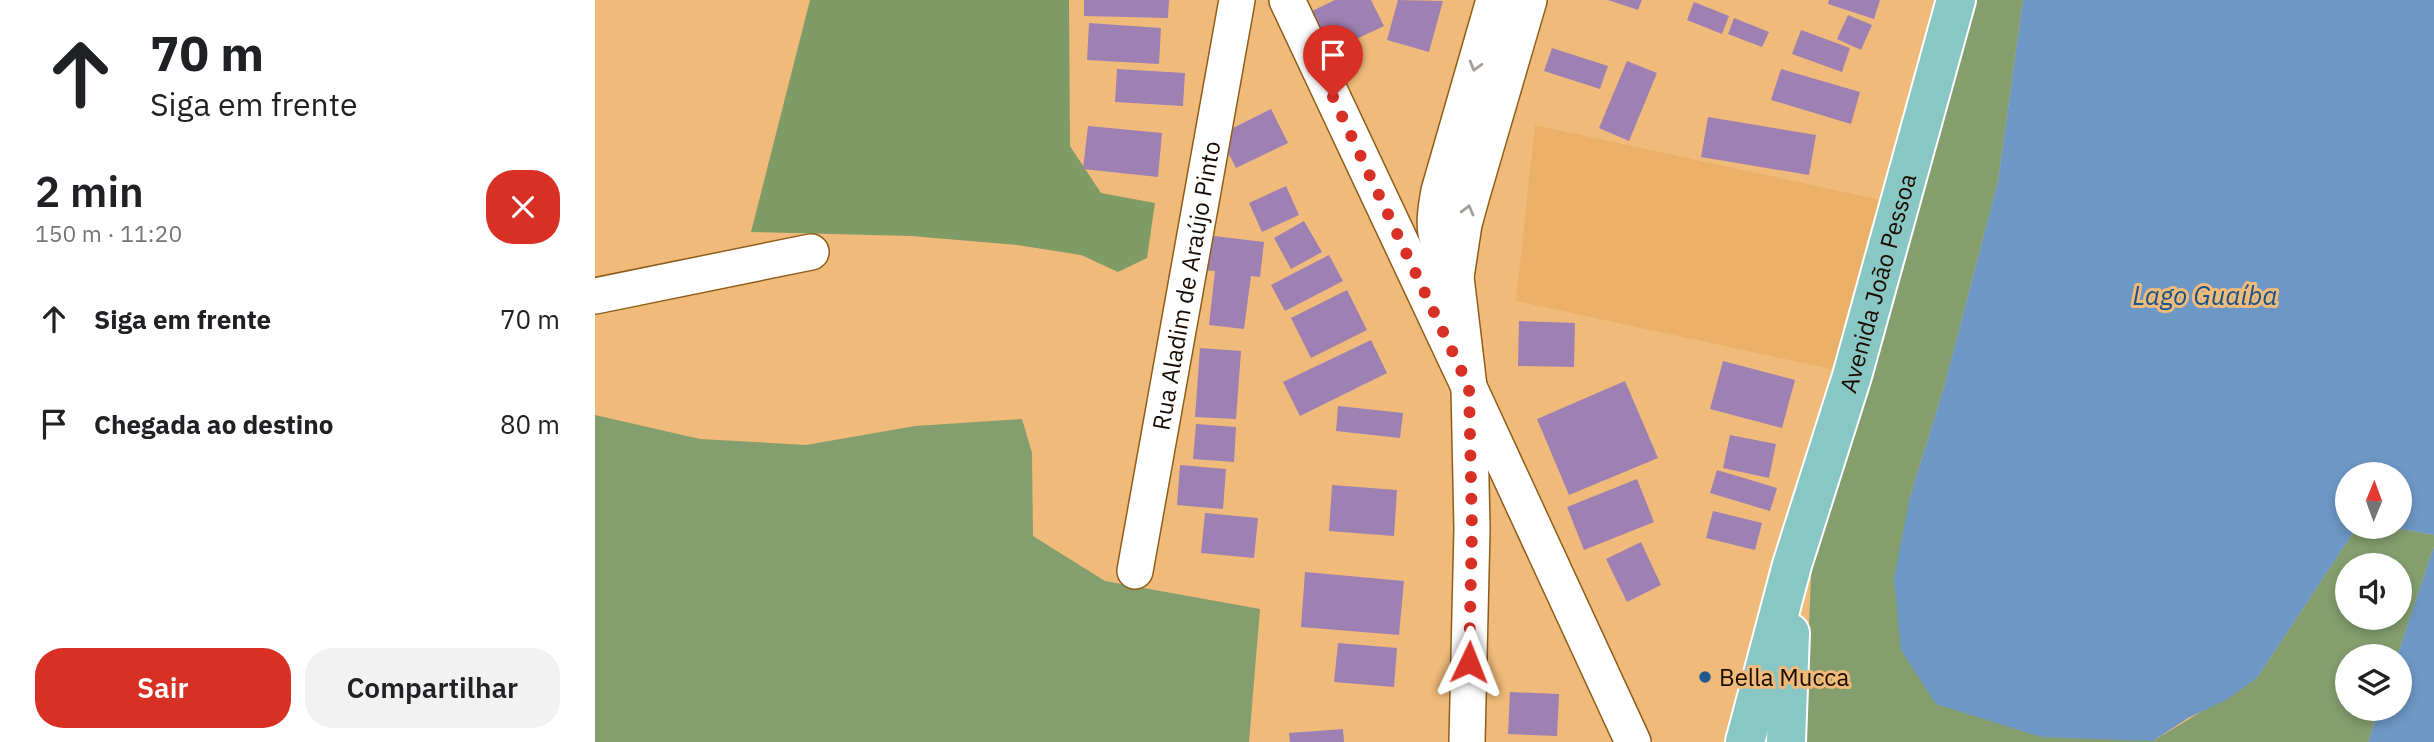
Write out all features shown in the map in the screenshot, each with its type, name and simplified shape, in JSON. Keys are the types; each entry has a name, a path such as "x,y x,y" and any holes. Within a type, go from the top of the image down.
{"main road":[{"name":"Avenida João Pessoa","path":"1745,742 1792,565 1852,376 1956,0"},
{"name":"Avenida João Pessoa","path":"1786,742 1792,565"}],"street":[{"name":"Rua Aladim de Araújo Pinto","path":"1135,571 1237,0"},
{"path":"1287,0 1633,742"},
{"path":"1467,742 1472,529 1469,387 1456,277 1494,0"},
{"path":"1478,113 1529,0"},
{"path":"595,296 811,252"}],"shaded area":[{"path":"1535,125 1881,200 1840,371 1516,301"}],"green space":[{"path":"810,0 1069,0 1070,146 1101,193 1155,203 1147,258 1118,272 1081,255 1017,245 911,236 751,232"},
{"path":"1973,0 2023,0 1998,181 1944,387 1910,497 2153,741 2257,678 2335,560 2335,630 2406,630 2401,644 2335,644 2335,721 2375,721 2368,742 1804,742 1812,555"},
{"path":"595,415 700,439 806,445 915,426 1022,419 1032,453 1033,536 1105,581 1260,609 1249,742 595,742"},
{"path":"2412,531 2434,535 2434,546 2412,611 2412,553 2340,553 2349,539 2412,539"}],"water":[{"name":"Lago Guaíba","path":"2023,0 2434,0 2434,535 2412,531 2412,462 2335,462 2335,539 2349,539 2340,553 2335,553 2335,560 2257,678 2226,700 2188,718 2153,741 2041,737 1936,704 1901,650 1894,579 1910,497 1944,387 1998,181"},
{"path":"2434,546 2434,742 2368,742 2375,721 2412,721 2412,644 2401,644 2406,630 2412,630 2412,611"}],"building":[{"path":"1084,0 1169,0 1168,18 1084,16"},
{"path":"1335,0 1371,0 1384,26 1331,51 1312,11"},
{"path":"1398,0 1443,1 1429,52 1387,40"},
{"path":"1608,0 1642,0 1638,10"},
{"path":"1829,0 1880,0 1874,19 1828,4"},
{"path":"1694,2 1729,16 1722,34 1687,20"},
{"path":"1848,15 1872,25 1861,50 1837,39"},
{"path":"1734,18 1769,32 1762,47 1728,34"},
{"path":"1089,23 1161,28 1159,64 1087,60"},
{"path":"1801,30 1850,48 1842,72 1792,54"},
{"path":"1552,48 1608,66 1600,89 1544,71"},
{"path":"1627,61 1657,73 1629,141 1599,128"},
{"path":"1117,69 1185,73 1183,106 1115,102"},
{"path":"1781,69 1860,92 1851,124 1771,100"},
{"path":"1271,109 1288,143 1236,168 1219,135"},
{"path":"1708,117 1816,135 1809,175 1701,157"},
{"path":"1088,126 1162,133 1158,177 1083,169"},
{"path":"1286,186 1299,215 1262,232 1249,203"},
{"path":"1304,221 1322,252 1291,269 1274,238"},
{"path":"1206,235 1264,242 1260,277 1251,276 1244,329 1209,325 1215,271 1201,270"},
{"path":"1329,255 1343,281 1285,311 1271,285"},
{"path":"1347,290 1367,330 1311,358 1291,318"},
{"path":"1519,321 1575,323 1574,367 1518,366"},
{"path":"1371,340 1387,373 1300,416 1283,382"},
{"path":"1200,348 1241,351 1236,419 1195,417"},
{"path":"1723,361 1795,380 1782,428 1710,409"},
{"path":"1625,381 1658,458 1569,495 1537,419"},
{"path":"1338,406 1403,413 1400,438 1336,431"},
{"path":"1196,424 1236,427 1234,462 1193,459"},
{"path":"1730,435 1776,444 1769,478 1723,468"},
{"path":"1180,465 1226,469 1223,509 1177,505"},
{"path":"1717,470 1777,488 1770,511 1710,493"},
{"path":"1637,479 1654,522 1584,550 1567,507"},
{"path":"1332,485 1397,490 1394,536 1329,531"},
{"path":"1713,511 1762,523 1755,550 1706,538"},
{"path":"1205,513 1258,518 1254,558 1201,553"},
{"path":"1641,542 1661,585 1627,602 1606,559"},
{"path":"1305,572 1404,581 1399,635 1301,627"},
{"path":"1338,643 1397,648 1394,687 1334,682"},
{"path":"1510,692 1559,694 1557,736 1508,734"},
{"path":"1343,729 1344,742 1290,742 1289,733"}],"place":[{"name":"Bella Mucca","path":"1705,677"}],"route":[{"path":"1333,97 1469,387 1472,529 1469,662"}]}
